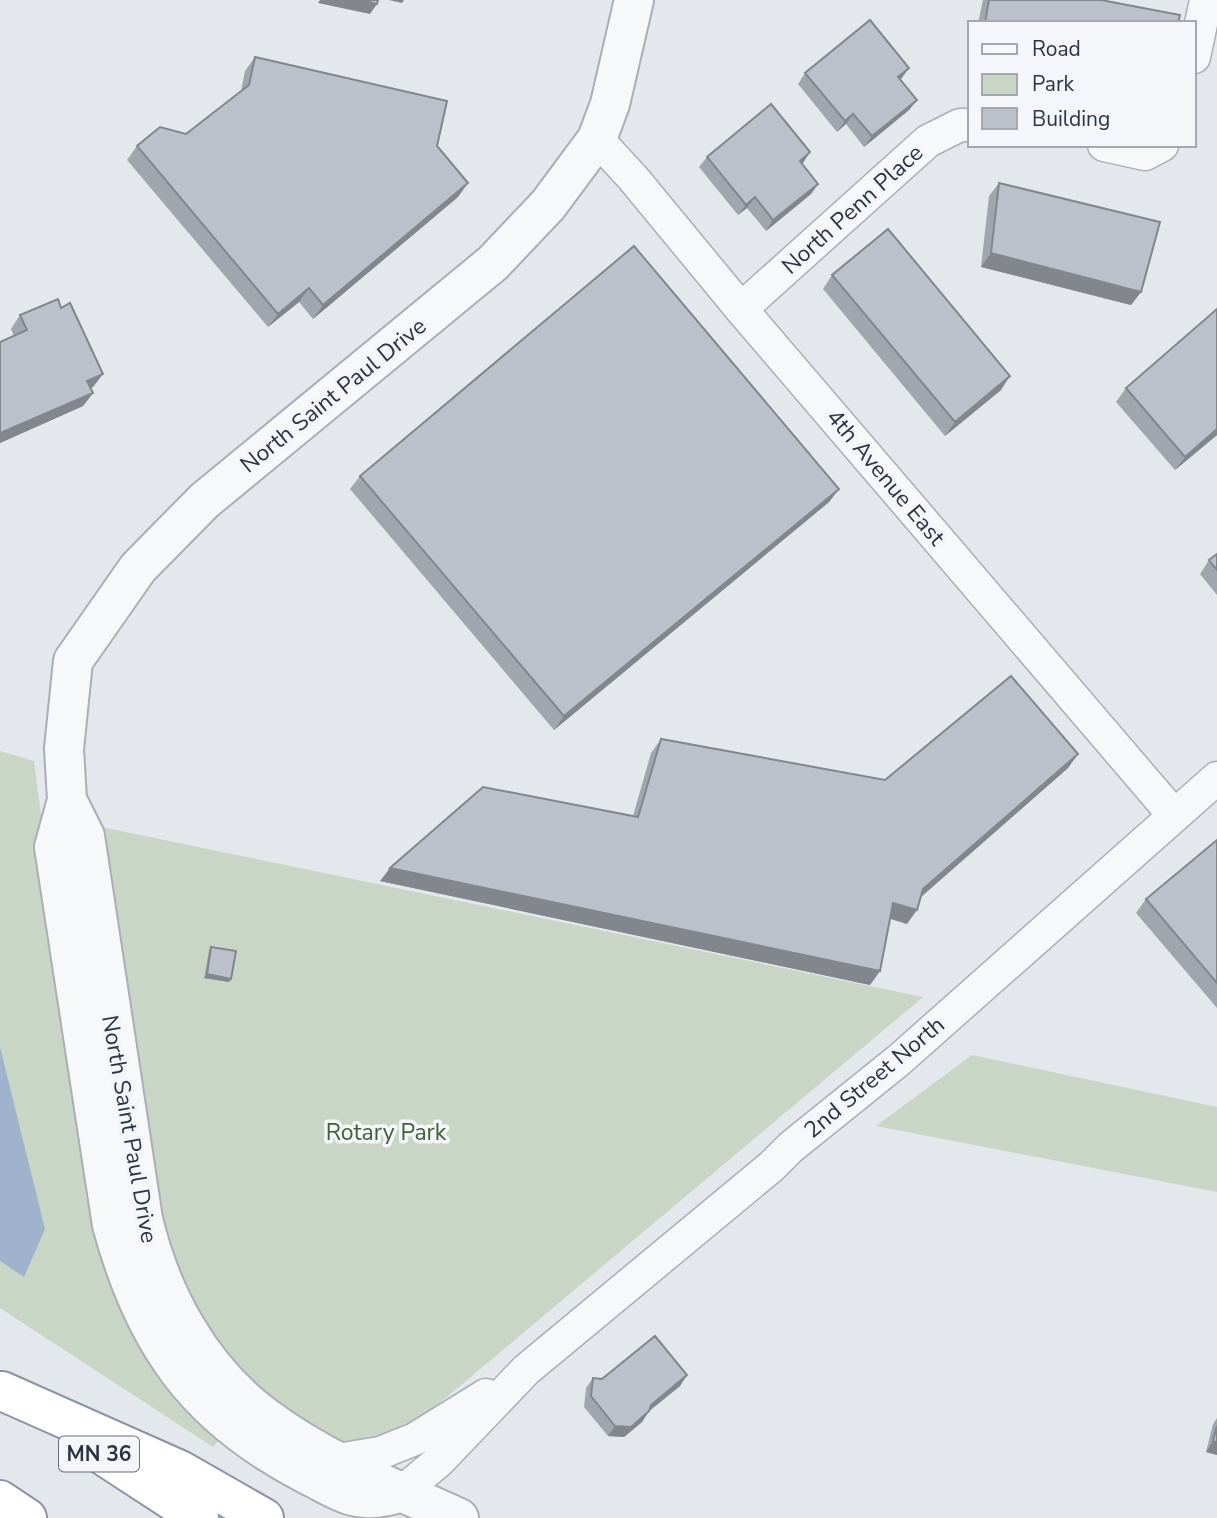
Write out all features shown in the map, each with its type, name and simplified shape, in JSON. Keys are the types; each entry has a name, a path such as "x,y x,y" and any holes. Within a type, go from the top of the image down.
{"highway":[{"name":"MN 36","path":"1,1390 199,1518"},
{"path":"1,1390 180,1470 264,1518"},
{"path":"0,1500 27,1518"},
{"path":"0,1507 14,1518"}],"street":[{"name":"North Saint Paul Drive","path":"402,1492 380,1500 343,1493 287,1464 247,1439 214,1411 185,1380 157,1340 138,1304 122,1263 112,1224 54,847 67,800 64,749 73,661 138,568 204,501 493,263 548,205 597,139 610,104 634,0"},
{"path":"1196,48 1206,0"},
{"name":"North Penn Place","path":"741,309 928,141 960,125 968,125"},
{"name":"4th Avenue East","path":"597,139 1173,814"},
{"path":"1113,147 1145,154 1158,147"},
{"name":"2nd Street North","path":"402,1492 439,1461 526,1370 772,1166 791,1147 899,1060 1173,814 1217,778"},
{"name":"North Saint Paul Drive","path":"67,800 85,836 143,1219 166,1291 181,1321 207,1358 233,1388 264,1415 337,1460 402,1492"},
{"name":"2nd Street North","path":"337,1460 380,1452 415,1439 526,1370"},
{"path":"402,1492 459,1518"}],"green space":[{"path":"0,751 34,761 65,998 224,1435 213,1447 0,1308"},
{"name":"Rotary Park","path":"92,825 923,997 435,1407 413,1423 384,1438 350,1443 320,1436 284,1413 222,1357 172,1273"},
{"path":"972,1055 1217,1107 1217,1192 876,1126"}],"water":[{"path":"0,1047 45,1229 24,1277 0,1261"}],"building":[{"path":"361,0 378,0 377,4"},
{"path":"989,0 1101,0 1180,15 1178,21 985,21"},
{"path":"870,20 909,68 898,77 917,100 872,136 853,114 845,121 805,73"},
{"path":"255,57 447,101 437,146 468,183 323,305 309,288 278,314 137,146 160,127 186,134 249,85"},
{"path":"771,104 810,152 800,161 818,184 773,220 755,197 746,205 707,157"},
{"path":"999,183 1160,222 1141,292 991,253"},
{"path":"888,229 1010,376 955,422 832,275"},
{"path":"634,246 839,489 564,716 360,476"},
{"path":"58,299 61,308 70,303 103,374 87,381 93,393 0,433 0,342 27,330 20,315"},
{"path":"1217,309 1217,429 1185,457 1126,388"},
{"path":"1217,554 1217,570 1209,560"},
{"path":"1011,676 1078,754 923,889 917,910 893,903 880,971 390,868 483,787 638,817 661,739 885,780"},
{"path":"1217,840 1217,983 1146,899"},
{"path":"211,947 236,951 231,979 207,974"},
{"path":"655,1336 687,1375 651,1405 649,1411 631,1427 615,1426 591,1396 593,1378 602,1379"},
{"path":"1217,1426 1217,1442 1213,1441"}]}
